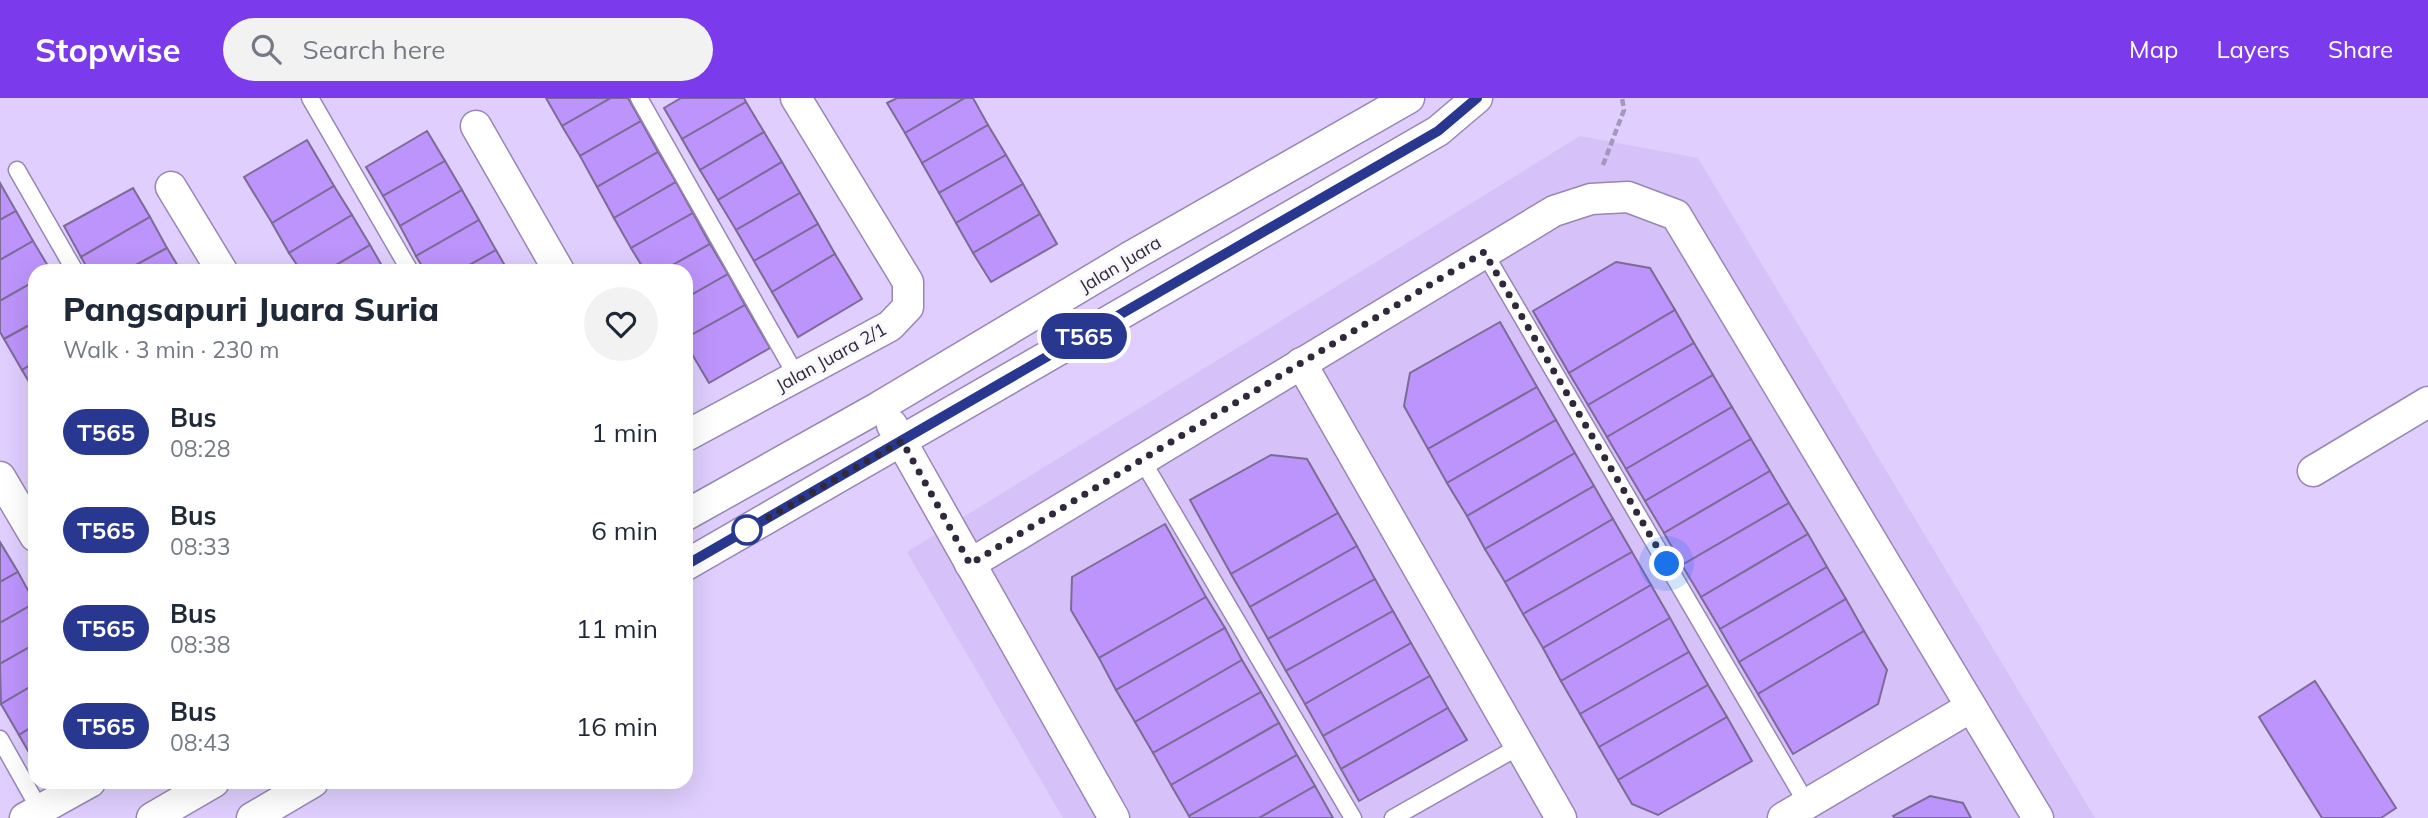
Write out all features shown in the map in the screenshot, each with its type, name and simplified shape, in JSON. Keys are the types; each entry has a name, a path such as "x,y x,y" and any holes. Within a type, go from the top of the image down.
{"street":[{"name":"Jalan Juara 2/1","path":"693,432 890,326 908,307 908,282 796,98"},
{"name":"Jalan Juara","path":"693,511 879,407 1130,257 1409,98"},
{"path":"693,561 1438,131 1477,98"},
{"path":"476,126 555,264"},
{"path":"172,187 218,264"},
{"path":"970,564 1554,211 1591,199 1628,197 1676,215 2038,818"},
{"path":"1301,363 1561,818"},
{"path":"2313,471 2428,402"},
{"path":"879,407 902,441 1114,818"},
{"path":"0,477 28,524"},
{"path":"1795,811 1971,707"},
{"path":"33,814 78,789"},
{"path":"152,818 202,789"},
{"path":"252,818 301,789"}],"lane":[{"path":"310,98 406,264"},
{"path":"639,98 797,377"},
{"path":"17,170 71,264"},
{"path":"1484,252 1795,811"},
{"path":"1142,460 1353,818"},
{"path":"0,739 33,814"},
{"path":"1393,818 1520,746"}],"path":[{"path":"1591,199 1624,110 1622,98"}],"shaded area":[{"path":"1580,136 1698,158 2095,818 1063,818 907,552"}],"building":[{"path":"546,98 611,98 562,126"},
{"path":"611,98 628,98 641,121 580,156 562,126"},
{"path":"681,98 744,98 746,102 682,139 664,108"},
{"path":"897,98 965,98 905,133 887,103"},
{"path":"965,98 973,98 988,125 922,163 905,133"},
{"path":"746,102 764,132 700,170 682,139"},
{"path":"641,121 658,152 597,187 580,156"},
{"path":"988,125 1006,155 939,193 922,163"},
{"path":"427,131 445,161 383,196 366,167"},
{"path":"764,132 782,162 718,200 700,170"},
{"path":"307,140 334,186 272,223 244,177"},
{"path":"658,152 676,182 614,218 597,187"},
{"path":"1006,155 1023,184 956,223 939,193"},
{"path":"445,161 462,190 400,226 383,196"},
{"path":"782,162 800,193 736,230 718,200"},
{"path":"676,182 693,213 631,248 614,218"},
{"path":"0,183 16,211 0,220"},
{"path":"1023,184 1040,214 973,253 956,223"},
{"path":"334,186 352,215 289,253 272,223"},
{"path":"133,188 150,217 81,257 64,226"},
{"path":"462,190 479,220 416,256 400,226"},
{"path":"800,193 818,224 754,261 736,230"},
{"path":"16,211 33,241 0,260 0,220"},
{"path":"693,213 710,244 674,264 641,264 631,248"},
{"path":"1040,214 1057,244 991,282 973,253"},
{"path":"352,215 370,245 338,264 296,264 289,253"},
{"path":"150,217 167,248 138,264 85,264 81,257"},
{"path":"479,220 496,250 471,264 421,264 416,256"},
{"path":"818,224 835,254 772,292 754,261"},
{"path":"33,241 47,264 28,264 28,285 0,301 0,260"},
{"path":"710,244 728,274 693,294 693,264 674,264"},
{"path":"370,245 381,264 338,264"},
{"path":"167,248 177,264 138,264"},
{"path":"496,250 504,264 471,264"},
{"path":"835,254 862,299 798,337 772,292"},
{"path":"1616,262 1650,268 1675,310 1569,373 1533,311"},
{"path":"728,274 745,305 693,334 693,294"},
{"path":"28,285 28,326 4,339 0,332 0,301"},
{"path":"745,305 770,348 709,383 693,356 693,334"},
{"path":"1675,310 1694,343 1588,405 1569,373"},
{"path":"1500,322 1537,387 1428,449 1404,406 1410,373"},
{"path":"28,326 28,366 22,370 4,339"},
{"path":"1694,343 1713,375 1607,437 1588,405"},
{"path":"28,366 28,380 22,370"},
{"path":"1713,375 1732,407 1626,469 1607,437"},
{"path":"1537,387 1556,420 1447,483 1428,449"},
{"path":"1732,407 1751,439 1645,501 1626,469"},
{"path":"1556,420 1575,453 1467,516 1447,483"},
{"path":"1751,439 1770,471 1664,533 1645,501"},
{"path":"1575,453 1594,486 1485,549 1467,516"},
{"path":"1271,455 1307,459 1338,513 1231,574 1190,500"},
{"path":"1770,471 1789,503 1682,565 1664,533"},
{"path":"1594,486 1613,519 1505,582 1485,549"},
{"path":"1789,503 1808,534 1701,597 1682,565"},
{"path":"1338,513 1357,546 1250,607 1231,574"},
{"path":"1613,519 1632,552 1523,614 1505,582"},
{"path":"1165,524 1206,597 1099,658 1071,610 1072,577"},
{"path":"1808,534 1827,567 1720,629 1701,597"},
{"path":"0,542 18,572 0,582"},
{"path":"1357,546 1375,579 1268,639 1250,607"},
{"path":"1632,552 1651,585 1543,648 1523,614"},
{"path":"1827,567 1846,599 1739,662 1720,629"},
{"path":"18,572 28,590 28,607 0,623 0,582"},
{"path":"1375,579 1393,611 1286,671 1268,639"},
{"path":"1651,585 1670,618 1561,681 1543,648"},
{"path":"1206,597 1225,628 1116,690 1099,658"},
{"path":"1846,599 1864,631 1758,694 1739,662"},
{"path":"28,607 28,648 0,664 0,623"},
{"path":"1393,611 1411,643 1305,704 1286,671"},
{"path":"1670,618 1689,652 1580,714 1561,681"},
{"path":"1225,628 1242,660 1135,722 1116,690"},
{"path":"1864,631 1887,670 1878,704 1793,754 1758,694"},
{"path":"1411,643 1430,676 1323,736 1305,704"},
{"path":"28,648 28,688 1,704 0,664"},
{"path":"1689,652 1708,685 1599,747 1580,714"},
{"path":"1242,660 1261,692 1153,753 1135,722"},
{"path":"1430,676 1448,708 1341,769 1323,736"},
{"path":"2315,681 2396,808 2381,818 2322,818 2259,717"},
{"path":"1708,685 1727,717 1618,780 1599,747"},
{"path":"28,688 28,729 19,735 1,704"},
{"path":"1261,692 1279,723 1171,785 1153,753"},
{"path":"1448,708 1467,740 1359,801 1341,769"},
{"path":"1727,717 1752,761 1658,815 1632,804 1618,780"},
{"path":"1279,723 1297,755 1189,816 1171,785"},
{"path":"28,729 28,751 19,735"},
{"path":"1297,755 1315,786 1259,818 1190,818 1189,816"},
{"path":"1315,786 1333,818 1259,818"},
{"path":"1930,796 1963,803 1971,818 1893,816"}],"bus line":[{"name":"T565","path":"693,561 1438,131 1477,98"}],"route":[{"path":"747,530 902,441 970,564 1484,252 1667,564"}]}
